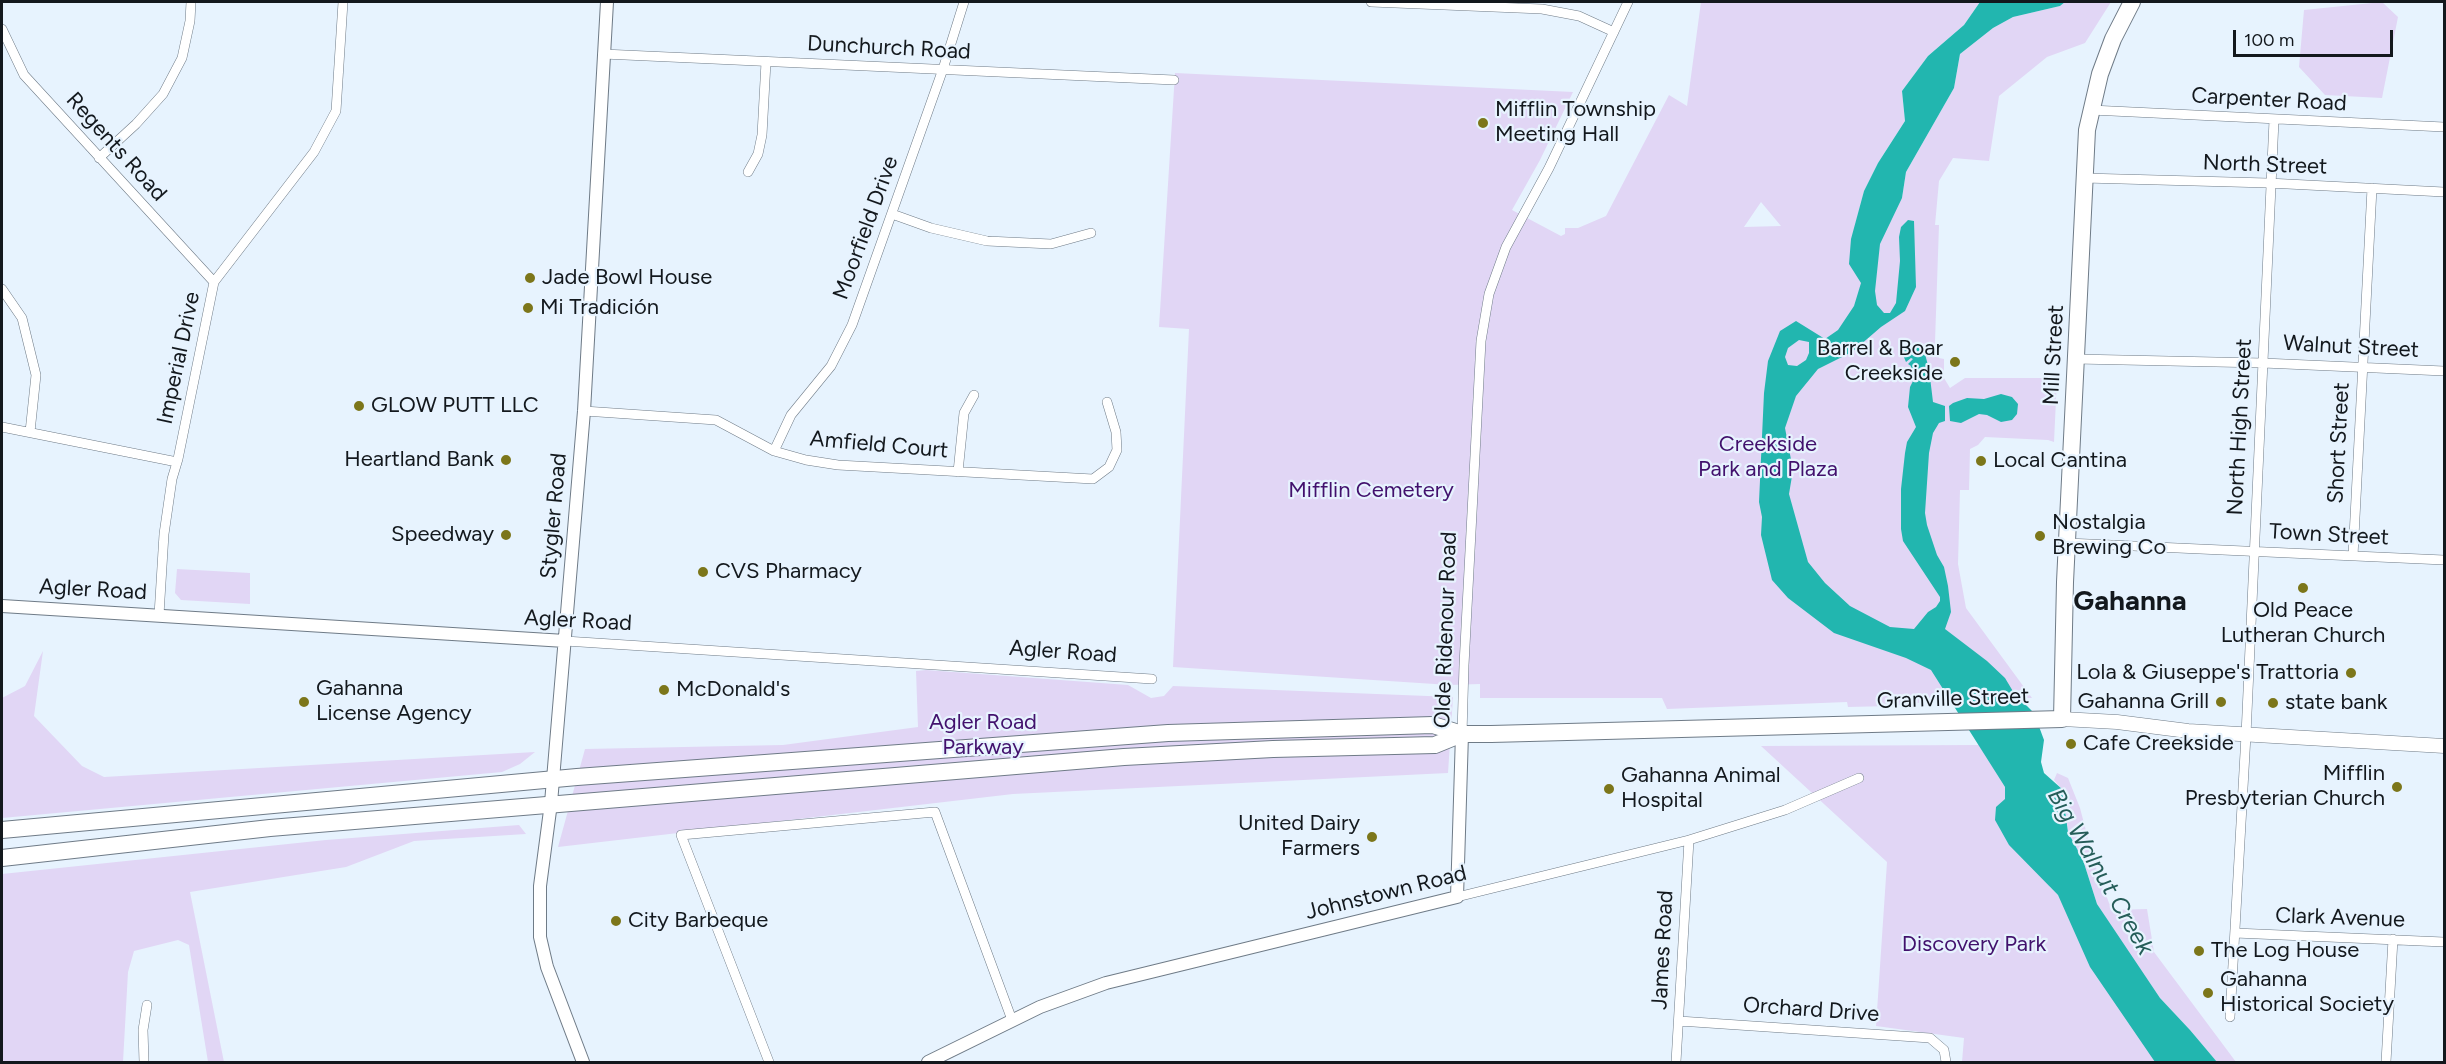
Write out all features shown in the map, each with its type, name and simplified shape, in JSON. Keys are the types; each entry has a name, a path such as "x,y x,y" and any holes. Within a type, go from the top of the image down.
{"highway":[{"name":"Mill Street","path":"2055,719 2067,543 2087,130 2100,74 2113,39 2132,2"},
{"name":"Granville Street","path":"1462,734 1675,731 2055,719"},
{"path":"2,830 553,779 1168,733 1433,725 1462,734"},
{"path":"2,856 270,828 1135,756 1435,745 1462,734"}],"main road":[{"name":"Stygler Road","path":"583,1062 547,967 540,937 540,886 551,804 584,411 607,2"},
{"name":"Agler Road","path":"2,606 565,641"},
{"name":"Granville Street","path":"2055,719 2117,722 2188,731 2445,746"},
{"name":"Olde Ridenour Road","path":"1457,897 1462,734"},
{"name":"Johnstown Road","path":"928,1062 1012,1020 1065,997 1117,980 1457,897"}],"street":[{"path":"99,158 136,124 163,94 182,58 190,21 191,2"},
{"name":"Imperial Drive","path":"159,615 164,534 172,479 214,282 314,152 336,111 343,2"},
{"name":"Moorfield Drive","path":"774,451 791,415 831,366 852,326 943,69 964,2"},
{"path":"1371,2 1542,9 1579,16 1614,32"},
{"name":"Olde Ridenour Road","path":"1462,734 1480,352 1489,294 1506,247 1554,158 1628,2"},
{"name":"Regents Road","path":"2,29 24,75 214,282"},
{"name":"Dunchurch Road","path":"603,54 1174,80"},
{"path":"748,172 758,154 762,135 766,62"},
{"name":"Carpenter Road","path":"2091,110 2445,127"},
{"name":"North High Street","path":"2230,1017 2246,735 2274,120"},
{"name":"North Street","path":"2084,178 2445,192"},
{"name":"Short Street","path":"2353,556 2372,189"},
{"path":"892,214 932,228 987,241 1051,244 1091,233"},
{"path":"2,289 22,318 36,375 30,432"},
{"name":"Walnut Street","path":"2076,359 2263,363 2445,371"},
{"path":"958,472 964,413 974,395"},
{"name":"Amfield Court","path":"584,411 716,420 774,451 806,460 838,465 1093,479 1109,467 1117,450 1116,432 1107,402"},
{"path":"2,427 177,462"},
{"name":"Town Street","path":"2067,543 2445,560"},
{"name":"Agler Road","path":"565,641 1152,679"},
{"name":"Johnstown Road","path":"1457,897 1689,840 1785,810 1859,778"},
{"path":"769,1062 681,835 935,812 1012,1020"},
{"name":"James Road","path":"1676,1062 1689,840"},
{"name":"Clark Avenue","path":"2235,933 2445,942"},
{"path":"2386,1062 2393,939"},
{"path":"144,1062 143,1030 147,1005"},
{"name":"Orchard Drive","path":"1679,1021 1930,1038 1944,1050 1947,1062"}],"green space":[{"path":"1701,2 1980,2 1964,25 1928,56 1902,91 1905,121 1878,163 1864,191 1855,225 1902,198 1906,172 1954,88 1960,54 1993,28 2013,17 2060,6 2065,2 2111,2 2085,43 2047,57 1999,96 1989,161 1953,158 1939,181 1935,225 1939,225 1935,342 1939,358 1944,359 1944,378 1950,388 1965,378 2057,378 2054,442 1985,437 1978,445 1970,449 1969,490 1960,490 1958,564 1966,608 2032,698 1951,699 1891,706 1848,707 1847,702 1667,709 1662,698 1480,698 1480,684 1450,685 1173,667 1189,329 1159,327 1175,73 1573,92 1540,160 1512,210 1561,236 1565,234 1565,228 1578,228 1606,216 1669,95 1687,106","holes":["1761,202 1781,226 1744,227"]},
{"path":"2382,2 2398,17 2382,98 2325,95 2299,67 2304,10"},
{"path":"177,569 250,573 250,604 181,600 175,593"},
{"path":"43,651 34,716 82,766 104,777 535,752 520,764 502,772 2,818 2,698 25,686"},
{"name":"Agler Road Parkway","path":"916,671 1128,685 1151,698 1164,696 1173,686 1453,697 1448,773 1013,794 558,847 585,749 783,745 918,727"},
{"name":"Discovery Park","path":"1979,745 2005,787 2050,887 2058,895 2162,1062 1962,1062 1964,1038 1876,1026 1887,862 1761,746"},
{"path":"2057,773 2068,778 2080,808 2095,865 2113,910 2147,909 2154,952 2236,1062 2217,1062 2160,998 2097,904 2083,860 2068,832 2064,796 2062,789 2054,780"},
{"path":"519,825 526,834 414,841 346,867 190,892 224,1062 208,1062 189,945 178,940 134,951 128,972 123,1062 2,1062 2,874 326,840"}],"shaded area":[{"path":"1980,2 2065,2 2060,6 2013,17 1993,28 1960,54 1954,88 1906,172 1902,198 1880,244 1875,291 1877,305 1884,313 1890,313 1896,303 1900,261 1899,237 1901,227 1908,220 1914,221 1916,287 1905,311 1881,327 1852,352 1818,369 1796,396 1785,428 1793,470 1789,494 1808,562 1825,583 1850,606 1890,627 1914,629 1928,612 1936,607 1940,597 1903,541 1901,529 1901,489 1905,453 1907,442 1916,427 1908,407 1910,387 1914,379 1910,370 1911,366 1908,364 1913,359 1906,362 1903,355 1905,348 1912,351 1907,346 1917,344 1925,354 1933,402 1945,406 1945,421 1939,423 1933,433 1929,453 1925,513 1937,555 1944,567 1948,586 1951,612 1945,629 1987,661 2005,678 2014,693 2034,713 2044,740 2041,762 2044,773 2062,789 2068,832 2083,860 2097,904 2160,998 2217,1062 2155,1062 2090,967 2058,895 2009,845 1995,820 1996,807 2005,799 2005,787 1931,670 1906,658 1834,633 1788,598 1772,580 1761,535 1762,517 1759,502 1764,393 1768,361 1780,331 1796,321 1825,339 1838,330 1854,306 1861,283 1849,264 1851,239 1864,191 1878,163 1905,121 1902,91 1928,56 1964,25","holes":["1799,340 1809,342 1809,353 1806,360 1797,366 1788,365 1785,357 1788,348"]},
{"path":"2001,394 2012,397 2018,404 2017,414 2012,420 2001,422 1979,414 1961,423 1950,421 1949,406 1953,403 1967,398 1984,399"}],"place":[{"name":"Mifflin Township Meeting Hall","path":"1483,123"},
{"name":"Jade Bowl House","path":"530,278"},
{"name":"Mi Tradición","path":"528,308"},
{"name":"Barrel & Boar Creekside","path":"1955,362"},
{"name":"GLOW PUTT LLC","path":"359,406"},
{"name":"Heartland Bank","path":"506,460"},
{"name":"Local Cantina","path":"1981,461"},
{"name":"Speedway","path":"506,535"},
{"name":"Nostalgia Brewing Co","path":"2040,536"},
{"name":"CVS Pharmacy","path":"703,572"},
{"name":"Old Peace Lutheran Church","path":"2303,588"},
{"name":"Lola & Giuseppe's Trattoria","path":"2351,673"},
{"name":"McDonald's","path":"664,690"},
{"name":"Gahanna License Agency","path":"304,702"},
{"name":"Gahanna Grill","path":"2221,702"},
{"name":"state bank","path":"2273,703"},
{"name":"Cafe Creekside","path":"2071,744"},
{"name":"Mifflin Presbyterian Church","path":"2397,787"},
{"name":"Gahanna Animal Hospital","path":"1609,789"},
{"name":"United Dairy Farmers","path":"1372,837"},
{"name":"City Barbeque","path":"616,921"},
{"name":"The Log House","path":"2199,951"},
{"name":"Gahanna Historical Society","path":"2208,993"}],"district":[{"name":"Gahanna","path":"2130,602"}],"park label":[{"name":"Creekside Park and Plaza","path":"1768,458"},
{"name":"Mifflin Cemetery","path":"1371,491"}],"water label":[{"name":"Big Walnut Creek","path":"2100,872"}]}
